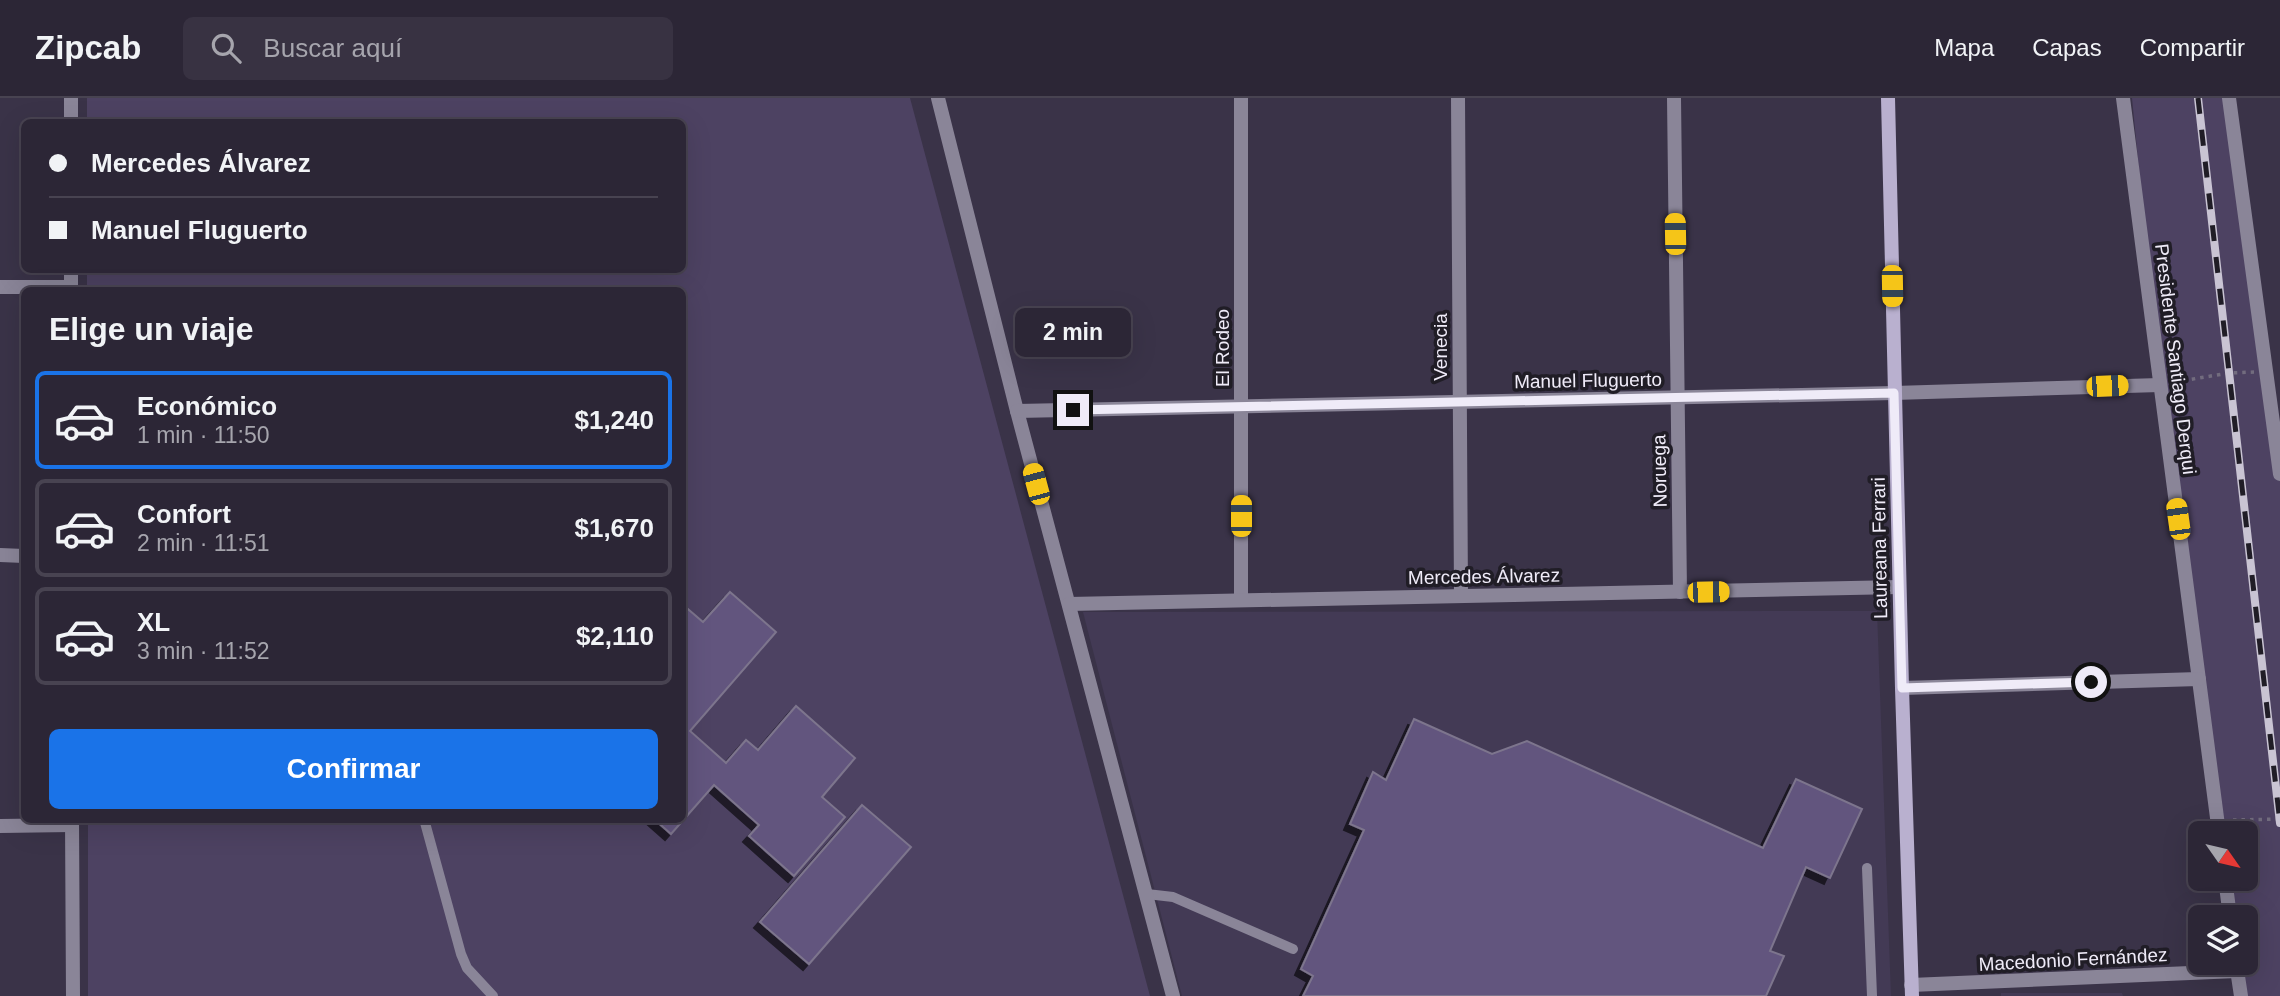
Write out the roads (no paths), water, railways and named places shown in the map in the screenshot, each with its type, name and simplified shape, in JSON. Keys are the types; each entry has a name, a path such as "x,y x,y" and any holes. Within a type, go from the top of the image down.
{"street":[{"path":"71,98 71,119"},
{"path":"938,98 1017,411 1173,996"},
{"name":"El Rodeo","path":"1241,98 1241,598"},
{"name":"Venecia","path":"1458,98 1461,595"},
{"name":"Noruega","path":"1674,98 1680,592"},
{"name":"Laureana Ferrari","path":"1888,98 1911,990"},
{"name":"Presidente Santiago Derqui","path":"2123,98 2218,821"},
{"path":"2230,98 2273,371 2280,474"},
{"path":"0,287 21,288"},
{"name":"Manuel Fluguerto","path":"1017,411 2160,385"},
{"path":"0,555 21,556"},
{"name":"Mercedes Álvarez","path":"1069,604 1241,598 1899,587"},
{"path":"1902,688 2199,679"},
{"path":"0,826 54,823"},
{"path":"72,823 73,996"},
{"name":"Macedonio Fernández","path":"1911,990 2188,970"},
{"path":"2238,975 2241,996"}],"lane":[{"path":"426,823 461,954 467,968 493,996"},
{"path":"1867,867 1872,996"},
{"path":"1147,894 1173,897 1293,949"}],"railway":[{"path":"2198,98 2280,823"}]}
